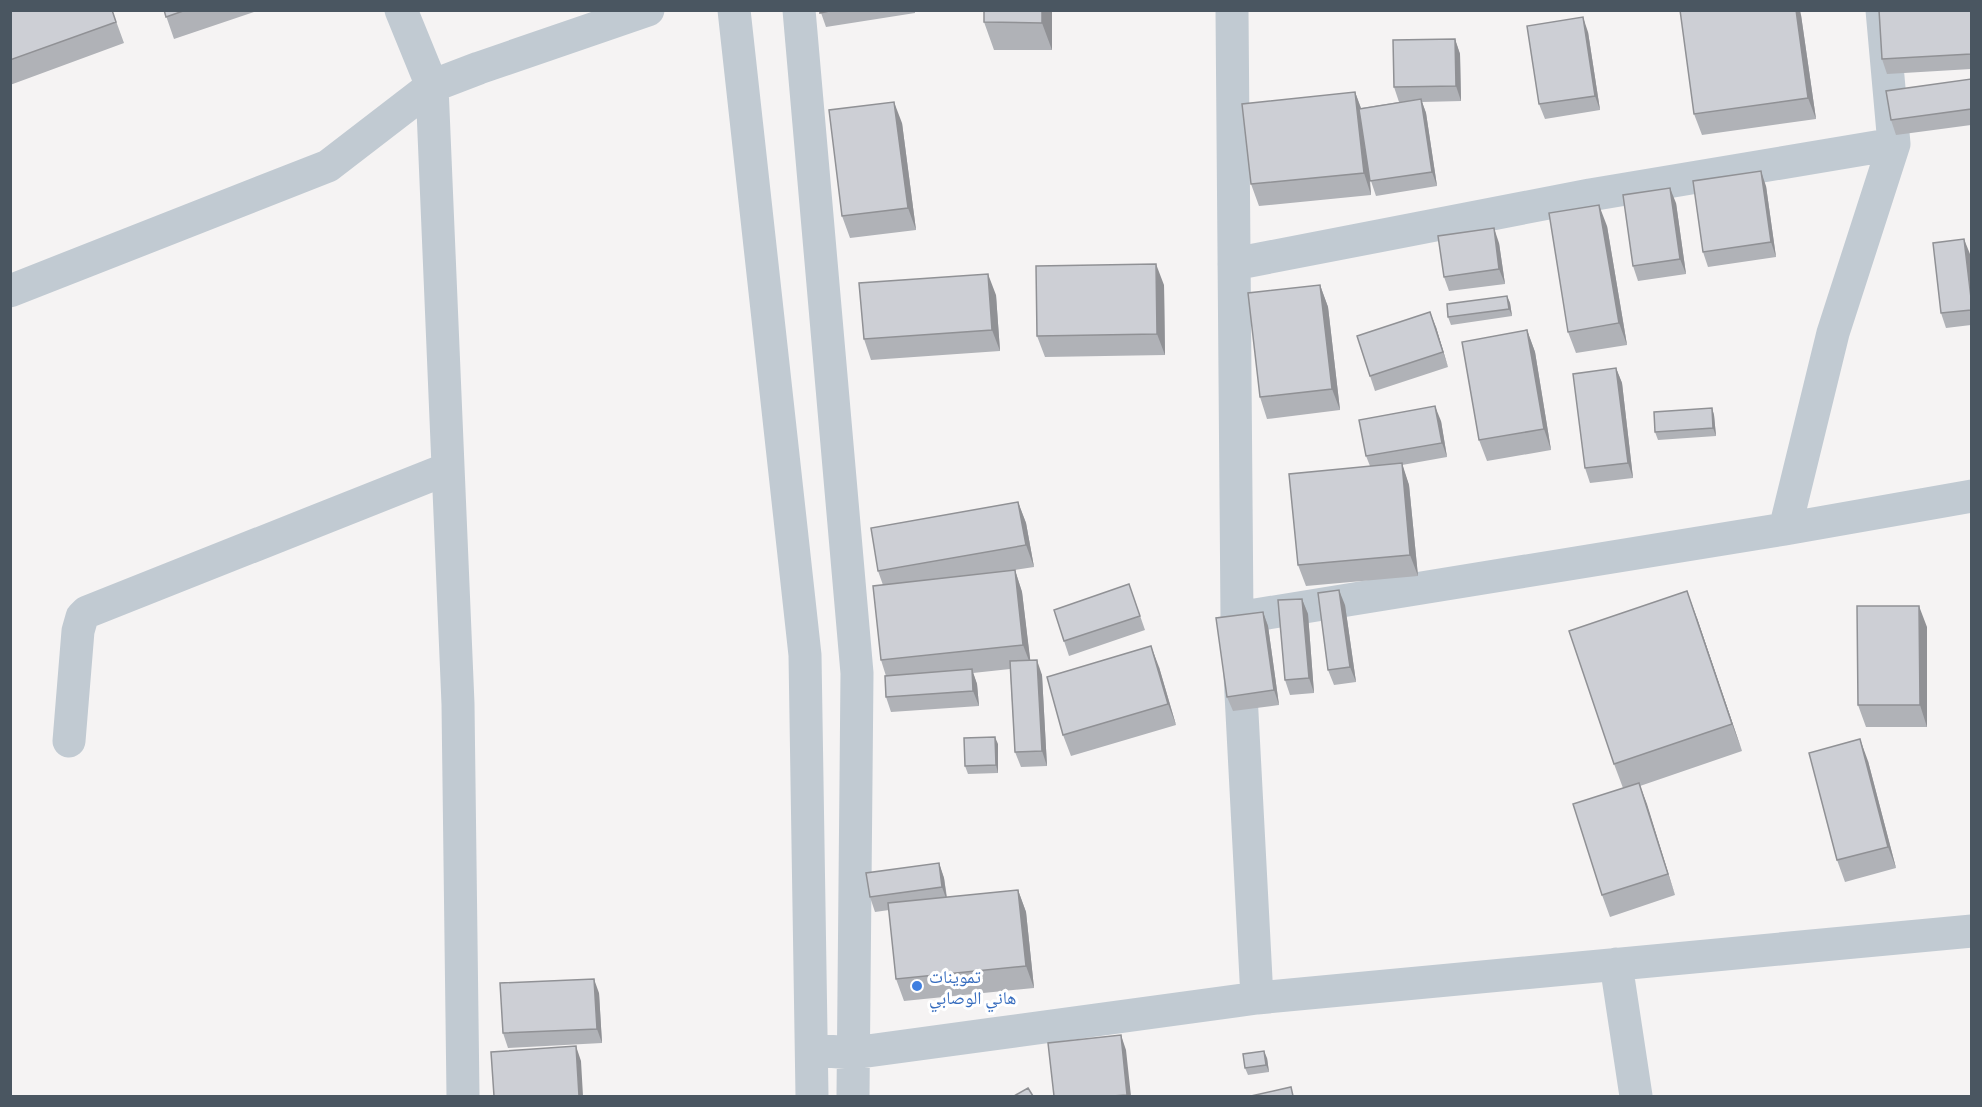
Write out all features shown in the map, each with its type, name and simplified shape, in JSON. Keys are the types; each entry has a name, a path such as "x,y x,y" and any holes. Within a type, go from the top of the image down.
{"street":[{"path":"401,10 432,86 458,704 463,1096"},
{"path":"10,291 328,166 432,86 648,10"},
{"path":"734,10 805,655 812,1096"},
{"path":"799,10 857,673 853,1096"},
{"path":"1232,10 1237,618 1257,998"},
{"path":"1785,529 1833,333 1894,144 1882,10"},
{"path":"1234,264 1590,195 1894,144"},
{"path":"69,741 78,631 82,617 87,612 447,469"},
{"path":"1237,618 1785,529 1971,496"},
{"path":"812,1050 853,1053 1257,998 1971,931"},
{"path":"1616,964 1636,1096"},
{"path":"1097,1020 1099,1053"}],"building":[{"path":"10,10 112,10 116,22 10,60"},
{"path":"164,10 186,10 166,17"},
{"path":"984,10 1042,10 1042,23 984,22"},
{"path":"1680,10 1796,10 1808,98 1694,114"},
{"path":"1879,10 1971,10 1971,54 1882,59"},
{"path":"1583,17 1595,96 1539,104 1527,26"},
{"path":"1455,39 1456,86 1394,87 1393,40"},
{"path":"1971,79 1971,109 1891,120 1886,91"},
{"path":"1355,92 1364,173 1251,184 1242,104"},
{"path":"1421,99 1432,172 1370,181 1359,109"},
{"path":"894,102 908,208 842,216 829,110"},
{"path":"1761,171 1771,242 1703,252 1693,181"},
{"path":"1670,188 1680,259 1633,266 1623,195"},
{"path":"1599,205 1619,323 1568,332 1549,213"},
{"path":"1494,228 1499,269 1444,277 1438,236"},
{"path":"1964,239 1971,310 1941,313 1933,243"},
{"path":"1156,264 1157,334 1037,336 1036,266"},
{"path":"988,274 992,330 864,339 859,283"},
{"path":"1320,285 1332,389 1260,397 1248,293"},
{"path":"1507,296 1509,309 1448,317 1447,304"},
{"path":"1430,312 1443,352 1370,376 1357,336"},
{"path":"1527,330 1544,429 1479,440 1462,342"},
{"path":"1616,368 1628,463 1585,468 1573,374"},
{"path":"1435,406 1442,443 1366,456 1359,420"},
{"path":"1712,408 1713,428 1655,432 1654,412"},
{"path":"1402,463 1410,555 1298,565 1289,474"},
{"path":"1018,502 1026,545 878,571 871,528"},
{"path":"1015,570 1023,645 881,660 873,586"},
{"path":"1129,584 1140,616 1064,641 1054,610"},
{"path":"1339,590 1350,667 1328,670 1318,593"},
{"path":"1687,591 1732,724 1614,764 1569,631"},
{"path":"1302,599 1309,678 1285,680 1278,600"},
{"path":"1857,606 1919,606 1920,705 1858,705"},
{"path":"1263,612 1274,690 1227,697 1216,618"},
{"path":"1151,646 1168,704 1063,735 1047,677"},
{"path":"1037,660 1042,751 1015,752 1010,661"},
{"path":"972,669 973,691 886,697 885,676"},
{"path":"995,737 996,765 965,766 964,738"},
{"path":"1860,739 1888,847 1837,860 1809,753"},
{"path":"1639,783 1668,874 1602,895 1573,804"},
{"path":"939,863 942,887 870,897 866,873"},
{"path":"1018,890 1026,966 896,979 888,903"},
{"path":"594,979 597,1029 503,1033 500,983"},
{"path":"1121,1035 1127,1095 1054,1096 1048,1043"},
{"path":"576,1046 579,1096 494,1096 491,1052"},
{"path":"1264,1051 1266,1065 1245,1068 1243,1054"},
{"path":"1291,1087 1293,1096 1251,1096"},
{"path":"1028,1088 1033,1096 1014,1096"}],"place":[{"name":"تموينات هاني الوصابي","path":"917,986"}]}
